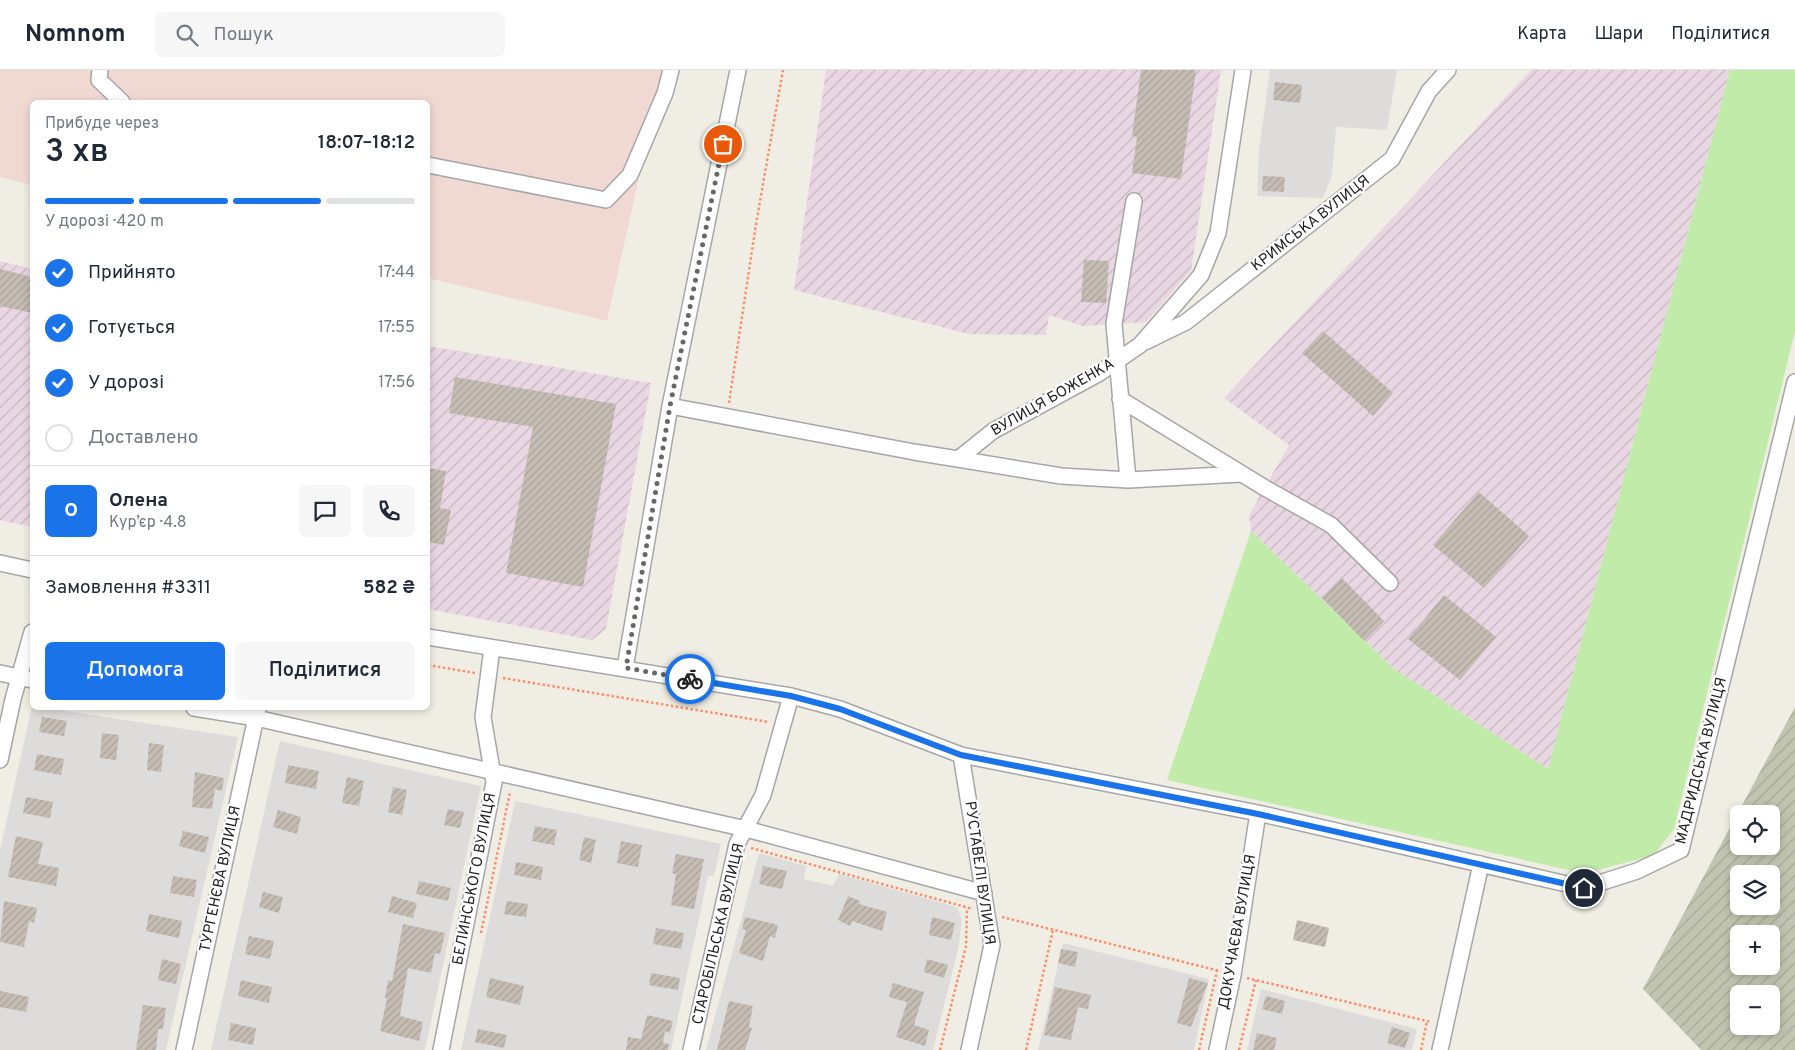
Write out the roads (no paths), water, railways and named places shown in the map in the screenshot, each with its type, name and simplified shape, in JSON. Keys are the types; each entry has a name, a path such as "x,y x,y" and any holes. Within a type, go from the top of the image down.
{"street":[{"path":"100,70 99,80 120,100"},
{"path":"430,165 606,200 630,176 665,93 671,70"},
{"path":"626,668 670,406 738,70"},
{"name":"ВУЛИЦЯ БОЖЕНКА","path":"958,459 993,431 1098,374 1140,345 1201,275 1218,233 1243,70"},
{"path":"1429,91 1432,70"},
{"name":"КРИМСЬКА ВУЛИЦЯ","path":"1140,345 1186,322 1392,159 1429,91 1448,70"},
{"path":"1128,480 1114,324 1134,201"},
{"name":"МАДРИДСЬКА ВУЛИЦЯ","path":"430,637 791,696 840,709 961,755 1258,814 1584,888 1637,871 1681,850 1795,382"},
{"path":"1120,399 1242,474 1331,525 1390,583"},
{"path":"670,406 914,452 1062,476 1128,480 1242,474"},
{"path":"0,563 30,570"},
{"path":"0,760 26,679 30,648"},
{"name":"БЕЛИНСЬКОГО ВУЛИЦЯ","path":"442,1050 494,782 483,717 492,648"},
{"path":"0,673 26,679"},
{"name":"СТАРОБІЛЬСЬКА ВУЛИЦЯ","path":"691,1050 738,844 763,795 791,696"},
{"path":"219,710 257,713 492,773 749,825 984,893"},
{"name":"ТУРГЕНЄВА ВУЛИЦЯ","path":"184,1050 257,713"},
{"name":"РУСТАВЕЛІ ВУЛИЦЯ","path":"961,755 992,945 969,1050"},
{"name":"ДОКУЧАЄВА ВУЛИЦЯ","path":"1216,1050 1233,975 1258,814"},
{"path":"1440,1050 1481,864"}]}
